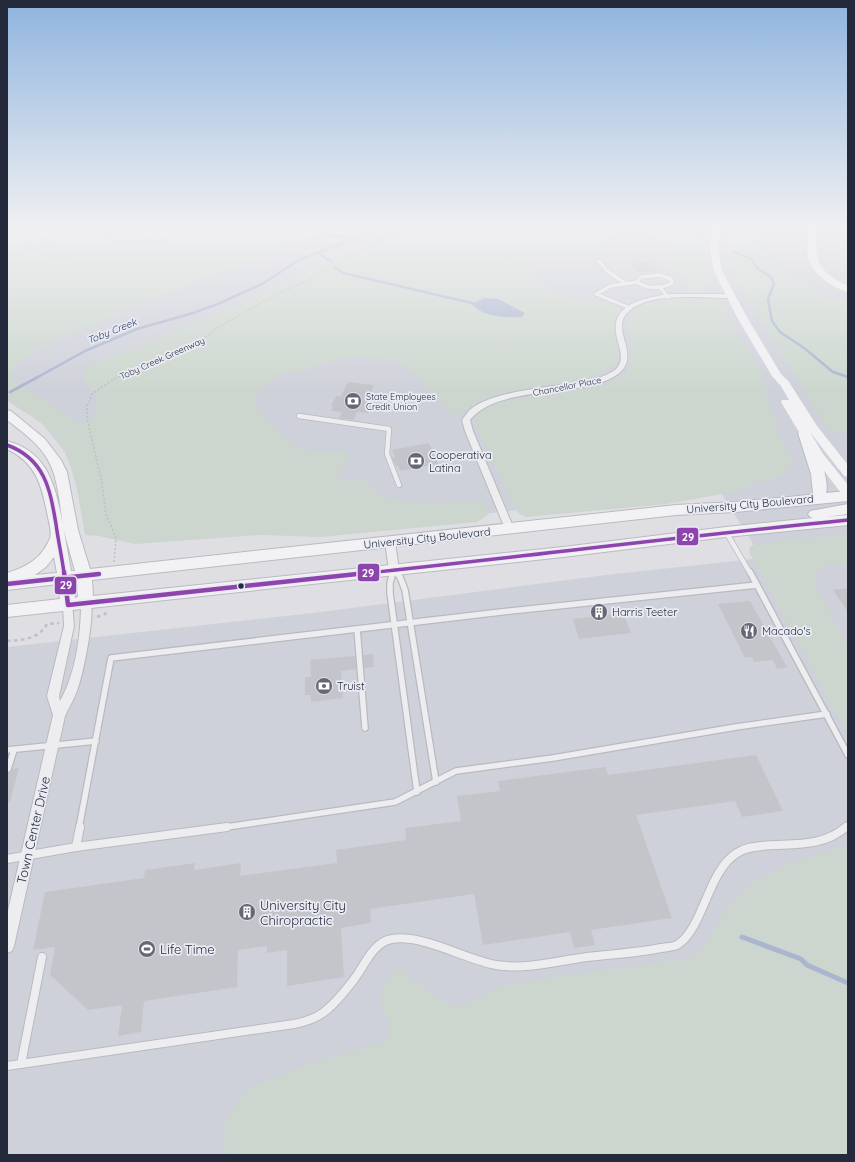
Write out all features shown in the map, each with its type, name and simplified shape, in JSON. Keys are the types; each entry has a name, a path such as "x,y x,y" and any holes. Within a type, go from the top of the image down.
{"main road":[{"path":"7,414 41,442 55,460 63,482 70,530 84,575 86,602"},
{"path":"804,433 816,469 820,489 820,494 808,500"},
{"path":"7,445 26,454 39,468 53,508 66,578 68,604"},
{"name":"University City Boulevard","path":"7,584 676,510 735,507 848,495"},
{"path":"726,532 753,524 848,509"},
{"path":"7,611 848,520"},
{"path":"7,578 29,572 46,559 58,536"}],"street":[{"path":"725,283 778,376 784,382 813,428 847,472"},
{"path":"837,283 848,290"},
{"path":"630,308 644,301 668,297 731,296"},
{"name":"Chancellor Place","path":"509,529 468,431 466,418 474,409 501,398 594,382 613,375 620,369 625,360 618,325 622,316 630,308"},
{"path":"778,376 778,384 785,400 804,433 848,495"},
{"path":"390,542 394,570"},
{"name":"Town Center Drive","path":"7,946 58,715 74,684 86,615 86,602"},
{"name":"Town Center Drive","path":"58,715 53,696 69,626 68,604"}],"lane":[{"path":"624,283 607,287 596,294 630,308"},
{"path":"640,283 645,286 659,286 670,285 672,283"},
{"path":"659,286 668,297"},
{"path":"299,416 389,429 387,454 399,485"},
{"path":"726,532 757,585 848,755"},
{"path":"394,570 403,583 436,782"},
{"path":"394,570 389,587 417,792"},
{"path":"76,847 111,658 410,623 757,585"},
{"path":"357,630 365,728"},
{"path":"7,859 76,847 181,834 395,802 456,771 551,758 713,730 827,714"},
{"path":"8,769 10,750 96,741"},
{"path":"7,1066 287,1025 310,1020 320,1015 337,1001 373,951 389,939 398,938 417,941 488,963 509,966 677,945 689,934 723,865 730,858 740,851 756,848 822,841 838,834 848,825"},
{"path":"21,1064 42,956"}],"path":[{"name":"Toby Creek Greenway","path":"114,562 116,538 106,514 101,478 87,419 87,406 90,396 96,390 114,379 201,341 218,327 257,304 304,283"},
{"path":"98,617 105,614 107,611"},
{"path":"7,641 34,637 42,632 47,624 57,623"}],"shaded area":[{"path":"7,283 848,283 848,1136 828,1155 7,1155 7,647 313,613 606,575 762,558 721,493 537,508 445,518 135,539 7,380"},
{"path":"7,283 193,283 50,344 27,357 10,372 14,382 42,398 75,422 84,423 93,419 97,411 96,396 85,382 83,373 92,366 225,310 281,283 543,283 562,296 575,300 599,299 622,310 615,323 619,356 618,360 611,368 581,379 488,396 457,416 453,415 405,365 391,360 358,356 338,358 303,371 281,373 260,390 255,400 263,414 288,441 307,451 346,452 351,457 337,475 346,482 357,481 360,477 366,477 372,488 379,495 402,501 429,503 480,501 484,503 488,515 477,522 320,537 261,535 135,544 99,536 85,535 76,485 63,449 46,427 7,401"},
{"path":"685,283 713,283 705,286 701,292 690,290"},
{"path":"739,283 802,283 826,296 848,302 848,431 831,433"},
{"path":"714,299 720,302 761,374 780,437 793,462 793,466 783,475 733,492 667,504 526,517 518,513 475,425 474,419 477,412 487,406 512,400 596,387 615,380 627,372 632,362 633,352 626,329 629,318 637,308 648,303 666,300"},
{"path":"848,534 848,566 828,564 816,572 815,583 848,647 848,735 749,552 750,546 756,544"},
{"path":"848,846 848,1155 225,1155 224,1127 237,1102 255,1086 294,1070 387,1040 391,1031 379,996 392,971 400,970 446,1003 459,1007 501,987 548,978 687,959 701,952 725,910 752,882 797,861"}],"water":[{"path":"484,298 498,299 525,313 522,317 502,317 482,312 472,304"}],"building":[{"name":"State Employees Credit Union","path":"348,382 374,385 370,397 375,397 368,413 357,412 354,420 339,418 342,412 331,411 333,406 331,406 336,396 341,396"},
{"name":"Cooperativa Latina","path":"429,443 438,464 400,471 392,457 395,457 392,450"},
{"path":"848,588 848,612 833,590"},
{"name":"Macado's","path":"750,601 787,667 777,669 773,660 754,662 752,657 745,658 718,604"},
{"path":"623,613 631,633 579,639 573,619"},
{"path":"373,654 374,667 364,668 363,655"},
{"name":"Truist","path":"355,656 356,669 341,671 343,698 311,702 311,695 305,695 305,677 311,677 310,660"},
{"path":"756,755 783,811 742,817 735,801 636,815 672,918 591,930 595,945 574,948 570,932 483,945 474,894 370,909 371,923 341,928 344,977 287,986 287,950 267,953 267,946 238,950 237,987 144,1001 141,1032 118,1036 122,1005 88,1010 50,975 55,947 33,950 45,892 144,878 145,870 195,863 194,870 241,863 240,876 337,863 336,850 406,840 405,828 461,821 457,796 500,791 498,781 605,767 608,775"},
{"path":"19,768 10,802 7,802 7,773 11,772 13,769"}],"waterway":[{"name":"Toby Creek","path":"36,378 85,351 137,329 193,313 218,304 263,283"},
{"path":"387,283 476,304"},
{"path":"774,283 768,299 772,321 780,332 804,348 833,372 848,377"},
{"name":"Toby Creek","path":"10,392 38,377"},
{"path":"742,937 801,959 807,965 848,983"}],"transit line":[{"name":"29","path":"7,445 29,457 39,468 46,481 54,511 68,605 563,552 726,532 848,520"},
{"name":"29","path":"7,584 99,574"}],"place":[{"name":"State Employees Credit Union","path":"353,401"},
{"name":"Cooperativa Latina","path":"416,461"},
{"name":"Harris Teeter","path":"599,612"},
{"name":"Macado's","path":"749,631"},
{"name":"Truist","path":"324,686"},
{"name":"University City Chiropractic","path":"247,912"},
{"name":"Life Time","path":"147,949"}]}
